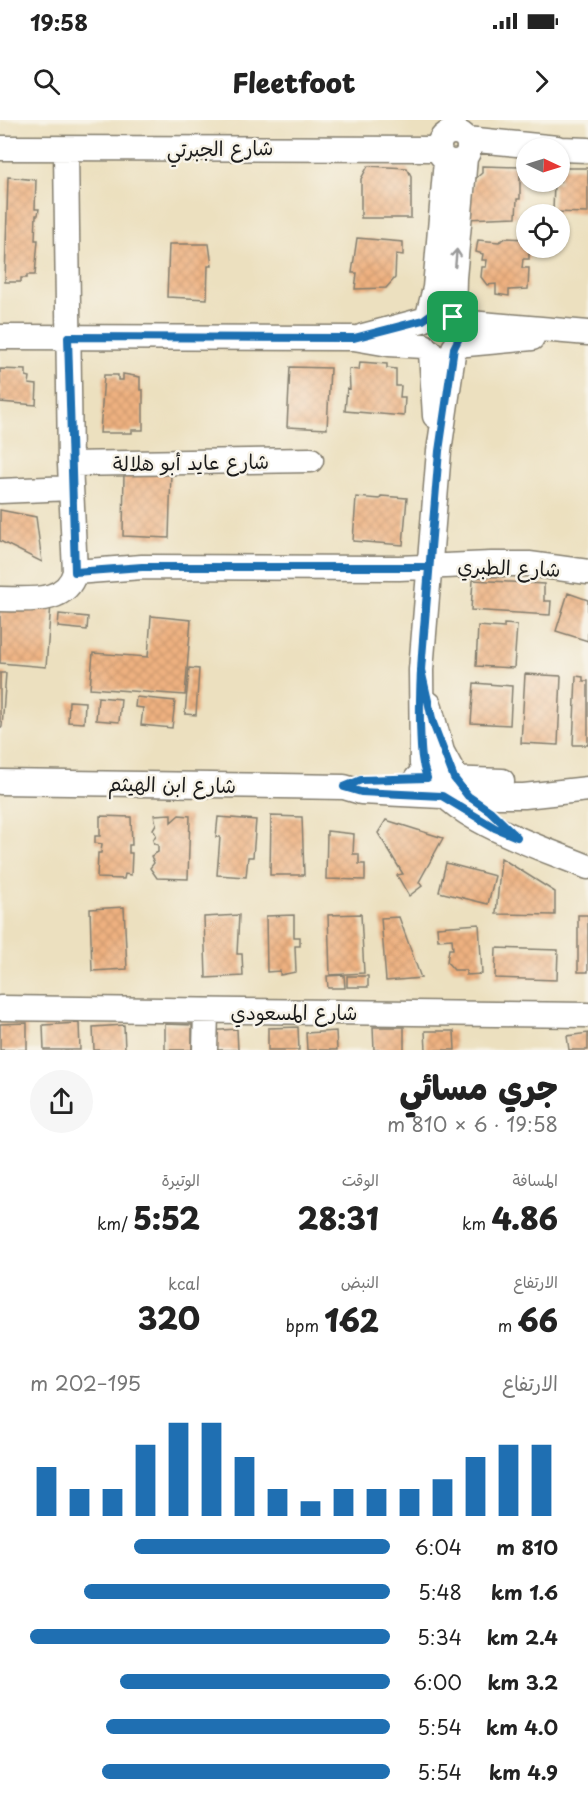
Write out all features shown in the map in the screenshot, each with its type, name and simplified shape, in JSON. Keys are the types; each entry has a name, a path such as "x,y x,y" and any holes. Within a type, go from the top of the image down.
{"street":[{"path":"455,141 516,146"},
{"path":"446,338 419,334 435,288 455,141"},
{"path":"455,141 454,278 446,338 421,670 448,787 490,811 517,837 588,867"},
{"name":"شارع الجبرتي","path":"0,148 66,150 455,141"},
{"path":"570,149 588,150"},
{"path":"0,599 52,596 68,588 75,572 68,337 66,150"},
{"path":"354,338 425,318"},
{"path":"0,337 354,338 388,344 446,338 588,333"},
{"name":"شارع عايد أبو هلالة","path":"0,491 71,476 311,460"},
{"name":"شارع الطبري","path":"75,572 142,567 429,567 457,564 530,564 588,572"},
{"name":"شارع ابن الهيثم","path":"0,782 344,787 361,792 448,787 524,796 560,790 588,789"},
{"name":"شارع المسعودي","path":"0,1008 588,1015"},
{"path":"205,1050 206,1012"}],"building":[{"path":"368,166 407,168 411,176 411,218 361,218 361,179"},
{"path":"482,166 516,167 516,192 520,192 520,199 517,199 516,217 466,219 474,180 482,173"},
{"path":"570,168 588,168 588,213 570,212 570,204 553,204 554,192 570,192"},
{"path":"8,177 36,180 35,209 39,209 36,215 35,240 38,240 35,275 21,278 21,282 5,282"},
{"path":"357,238 403,242 403,255 396,254 395,278 386,288 355,289 357,273 352,273"},
{"path":"506,238 516,238 516,258 529,258 523,259 522,268 529,268 528,289 509,290 509,296 496,294 496,284 487,285 481,277 482,267 486,267 487,260 482,260 483,254 476,252 478,240 499,242"},
{"path":"169,244 209,244 212,266 208,266 207,299 167,297"},
{"path":"360,362 387,364 387,368 396,369 396,386 401,386 400,397 405,397 404,416 345,411 347,388 350,389 349,369 359,370"},
{"path":"290,367 330,368 327,429 287,427"},
{"path":"0,369 26,370 26,376 30,377 29,384 37,385 36,405 0,402"},
{"path":"123,374 140,377 140,390 143,390 143,430 132,430 132,433 100,433 104,375 118,375 118,380 123,380"},
{"path":"124,470 171,471 169,538 123,536"},
{"path":"381,496 407,498 403,545 353,541 356,497 380,499"},
{"path":"0,510 36,517 42,562 0,541"},
{"path":"473,580 544,584 544,601 551,601 550,615 471,610"},
{"path":"568,593 588,600 588,641 556,631"},
{"path":"0,604 51,604 46,667 0,663"},
{"path":"59,614 88,617 87,630 58,627"},
{"path":"151,616 191,620 185,695 90,688 93,653 148,657"},
{"path":"504,624 517,625 514,668 476,666 478,626 504,628"},
{"path":"189,668 199,669 196,715 185,714"},
{"path":"0,673 6,673 2,727 0,727"},
{"path":"525,674 561,676 558,745 521,743"},
{"path":"576,676 583,677 583,681 588,681 588,745 573,745"},
{"path":"474,683 512,686 510,725 471,723"},
{"path":"98,697 121,699 119,722 96,720"},
{"path":"136,697 175,701 172,728 141,725 143,708 135,707"},
{"path":"69,701 85,702 84,723 68,722"},
{"path":"171,814 171,822 179,815 190,816 188,879 157,878 150,868 154,863 151,856 158,852 158,845 154,844 153,840 156,835 153,829 156,824 154,815"},
{"path":"100,816 131,817 132,845 129,845 129,853 132,853 131,875 125,874 124,879 97,878 98,853 101,853 102,844 95,843 95,836 100,836"},
{"path":"271,816 302,817 304,875 270,875"},
{"path":"218,817 256,820 253,857 248,857 246,877 217,875 220,837 216,837"},
{"path":"386,820 443,838 419,882 422,886 409,896 397,875 403,874 378,833"},
{"path":"327,831 354,834 353,854 359,854 359,864 365,864 365,880 326,879"},
{"path":"501,858 555,892 555,915 496,914"},
{"path":"446,863 495,876 488,904 439,892"},
{"path":"124,907 127,969 92,971 90,909"},
{"path":"361,914 364,973 330,975 328,915"},
{"path":"239,915 237,954 242,954 243,976 206,978 204,917"},
{"path":"294,915 294,937 300,937 300,946 295,946 296,972 280,975 280,971 267,972 266,916"},
{"path":"578,915 588,915 588,972 578,972"},
{"path":"399,917 421,978 386,981 381,918"},
{"path":"479,924 482,974 466,975 466,970 454,970 447,962 449,949 453,949 452,939 438,940 437,927"},
{"path":"496,948 558,950 557,980 495,978"},
{"path":"344,975 345,988 328,988 327,976"},
{"path":"347,976 368,976 368,987 347,987"},
{"path":"27,1023 27,1050 0,1050 0,1024"},
{"path":"79,1023 80,1050 44,1050 43,1025"},
{"path":"165,1024 192,1025 192,1050 165,1050"},
{"path":"124,1025 125,1050 94,1050 93,1027"},
{"path":"298,1027 299,1050 268,1050 268,1028"},
{"path":"373,1027 404,1027 404,1050 374,1050"},
{"path":"237,1029 238,1050 207,1050 206,1031"},
{"path":"336,1031 337,1050 307,1050 306,1033"},
{"path":"425,1031 454,1031 455,1050 426,1050"},
{"path":"588,1033 588,1050 569,1050 567,1036"}],"route":[{"path":"434,312 447,313 453,317 458,322 461,334 454,348 439,451 421,670 433,723 442,752 454,778 468,796 490,811 517,837 495,828 442,796 361,792 344,787 361,780 427,778 420,749 419,695 429,567 142,567 75,572 68,337 354,338 423,320 434,312"}]}
